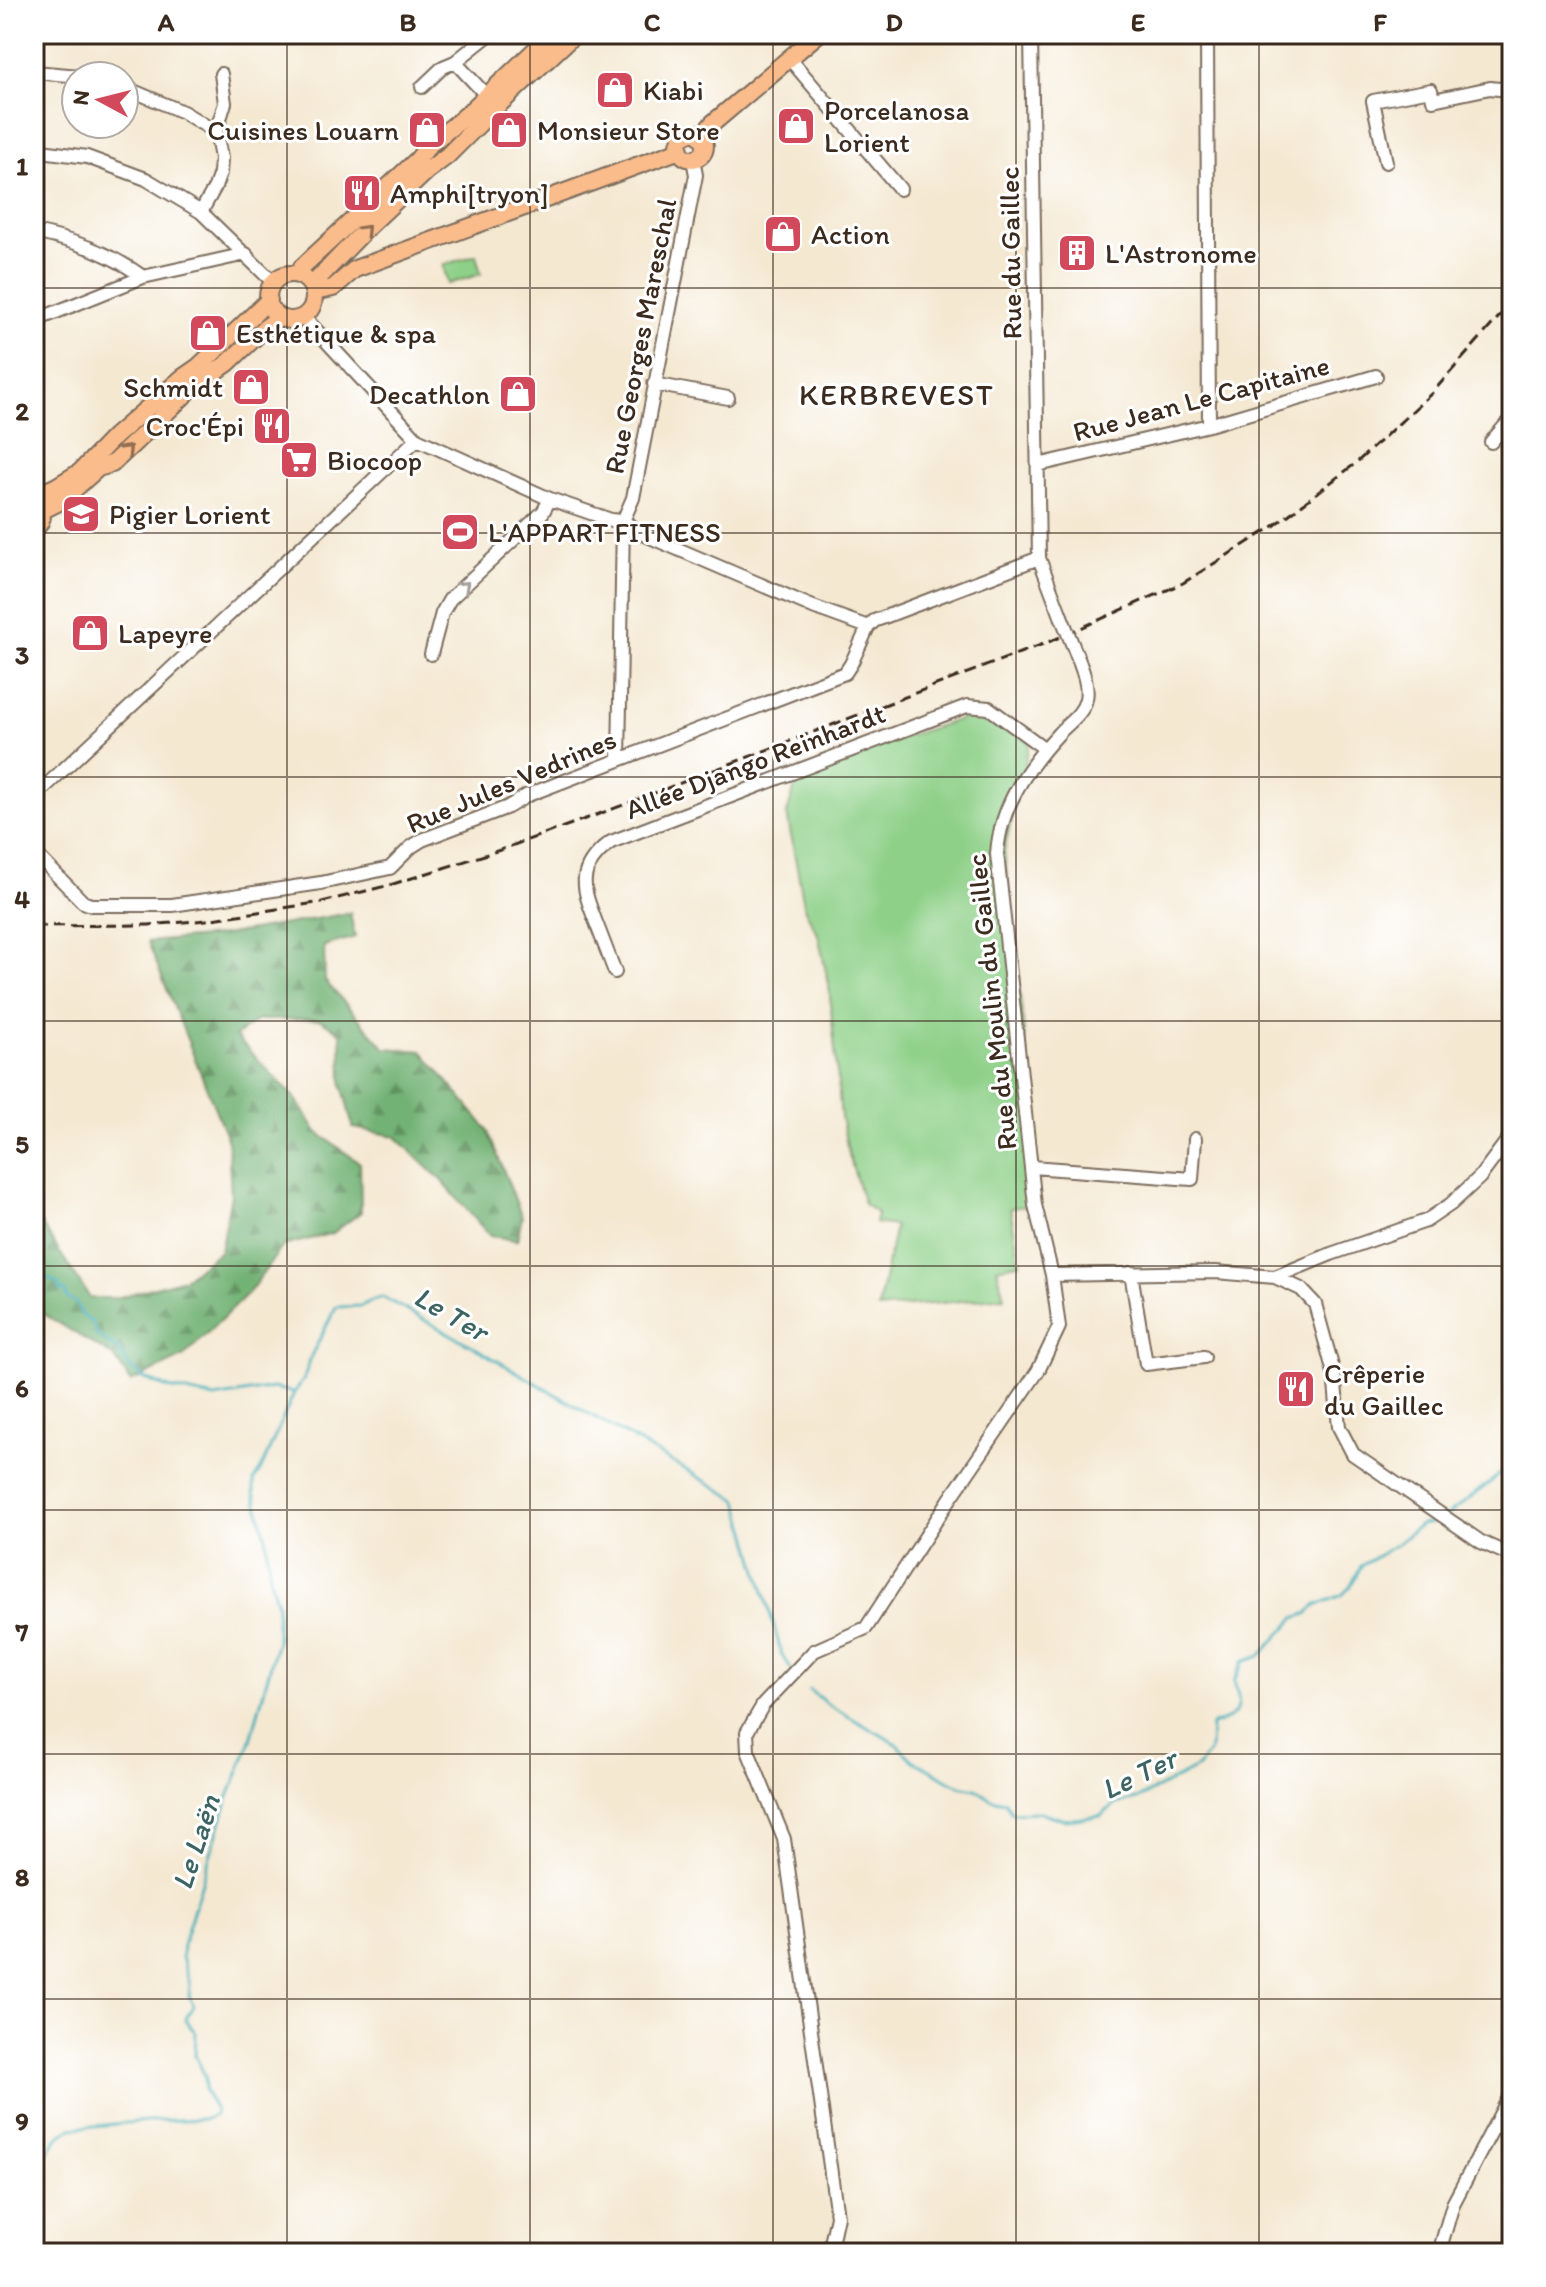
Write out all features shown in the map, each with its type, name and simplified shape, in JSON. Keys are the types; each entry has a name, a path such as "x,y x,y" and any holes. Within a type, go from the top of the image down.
{"main road":[{"path":"298,275 302,267 418,159 429,145 552,34"},
{"path":"312,289 368,227 575,34"},
{"path":"312,289 333,288 355,269 687,155 680,142 686,136 693,134 701,137 713,123 818,34"},
{"path":"285,275 298,275 312,289 312,306 303,316 292,320 280,317 269,300 274,283 285,275"},
{"path":"38,503 80,472 107,443 198,367 269,300"},
{"path":"38,503 61,501 98,468 112,464 191,389 228,363 280,317"},
{"path":"34,530 42,520 38,503"}],"street":[{"path":"422,87 443,67 455,62 490,34"},
{"name":"Rue du Gaillec","path":"1031,34 1039,558 1077,656"},
{"path":"1207,34 1209,425"},
{"path":"790,59 900,189"},
{"path":"455,62 486,95"},
{"path":"34,72 60,74"},
{"path":"201,212 220,173 221,158 216,132 225,103 221,74"},
{"path":"1386,162 1373,101 1431,90 1433,100 1512,86"},
{"path":"140,94 183,112 216,132"},
{"path":"34,150 76,154 146,179 201,212 274,283"},
{"name":"Rue Georges Mareschal","path":"619,760 623,521 633,498 696,175 687,155"},
{"path":"34,232 96,249 143,277"},
{"path":"34,321 143,277 246,254"},
{"path":"303,316 417,439 550,499 611,520 623,521 645,535 813,607 868,627 874,621 1039,558"},
{"name":"Rue Jean Le Capitaine","path":"1038,465 1209,425 1376,376"},
{"path":"654,384 728,398"},
{"path":"1491,442 1512,418"},
{"path":"34,797 417,439"},
{"path":"431,654 442,613 450,599 543,512 550,499"},
{"name":"Rue Jules Vedrines","path":"34,852 83,902 91,905 172,905 321,883 390,868 422,840 508,807 528,795 845,673 868,627"},
{"name":"Rue du Moulin du Gaillec","path":"829,2253 837,2216 784,1839 748,1751 747,1732 763,1705 814,1651 866,1628 1038,1371 1059,1327 1052,1275 1035,1205 997,854 1000,827 1007,805 1020,782 1084,705 1087,696 1077,656"},
{"name":"Allée Django Reinhardt","path":"615,972 584,893 591,861 611,842 967,706 989,708 1045,749"},
{"path":"1275,1277 1426,1221 1451,1204 1480,1177 1512,1134"},
{"path":"1032,1167 1192,1179 1195,1139"},
{"path":"1052,1275 1215,1272 1275,1277 1301,1289 1315,1304 1334,1373 1339,1427 1353,1454 1481,1542 1512,1556"},
{"path":"1131,1273 1146,1364 1204,1357"},
{"path":"1439,2253 1453,2204 1512,2092"}],"green space":[{"path":"476,255 481,274 448,284 443,265"},
{"path":"986,711 1030,743 1004,850 1032,1105 1035,1205 1010,1208 1020,1263 997,1268 1004,1297 878,1309 895,1226 875,1223 877,1213 864,1204 849,1155 841,1117 829,986 818,934 805,910 787,814 800,770"},
{"path":"350,913 355,937 324,946 325,981 385,1048 422,1051 487,1129 522,1217 517,1240 490,1236 441,1180 395,1136 353,1128 342,1084 341,1033 319,1019 258,1020 235,1036 296,1099 317,1132 360,1163 361,1212 333,1233 283,1246 250,1291 183,1357 131,1382 114,1357 34,1308 34,1213 90,1298 116,1298 184,1279 220,1251 231,1195 228,1141 148,942 218,936"}],"waterway":[{"name":"Le Ter","path":"34,1275 48,1278 59,1285 59,1289 75,1302 82,1315 92,1322 97,1335 119,1350 130,1367 143,1378 168,1388 215,1398 273,1388 293,1392"},
{"name":"Le Laën","path":"34,2163 42,2161 58,2137 71,2128 206,2119 215,2115 205,2090 205,2076 195,2055 196,2033 186,2021 193,2006 182,1957 183,1944 225,1807 251,1740 277,1641 277,1605 254,1480 336,1307 360,1306 382,1297 738,1500 782,1655 791,1668"},
{"name":"Le Ter","path":"1448,1515 1512,1465"},
{"name":"Le Ter","path":"809,1690 895,1743 914,1761 959,1786 976,1789 991,1799 1005,1802 1012,1813 1040,1812 1064,1820 1101,1816 1115,1804 1137,1799 1198,1767 1210,1751 1211,1725 1228,1718 1237,1710 1234,1681 1243,1662 1260,1656 1295,1618 1342,1595 1361,1566 1397,1544 1420,1525 1438,1522"}],"railway":[{"path":"34,926 149,925 206,920 322,902 390,885 610,810 1051,641 1183,583 1274,526 1356,463 1433,392 1512,302"}],"place":[{"name":"Kiabi","path":"615,90"},
{"name":"Porcelanosa Lorient","path":"796,126"},
{"name":"Cuisines Louarn","path":"427,130"},
{"name":"Monsieur Store","path":"509,130"},
{"name":"Amphi[tryon]","path":"362,193"},
{"name":"Action","path":"783,234"},
{"name":"L'Astronome","path":"1077,253"},
{"name":"Esthétique & spa","path":"208,333"},
{"name":"Schmidt","path":"251,387"},
{"name":"Decathlon","path":"518,394"},
{"name":"Croc'Épi","path":"272,426"},
{"name":"Biocoop","path":"299,460"},
{"name":"Pigier Lorient","path":"81,514"},
{"name":"L'APPART FITNESS","path":"460,532"},
{"name":"Lapeyre","path":"90,633"},
{"name":"Crêperie du Gaillec","path":"1296,1389"}],"district":[{"name":"KERBREVEST","path":"897,395"}]}
